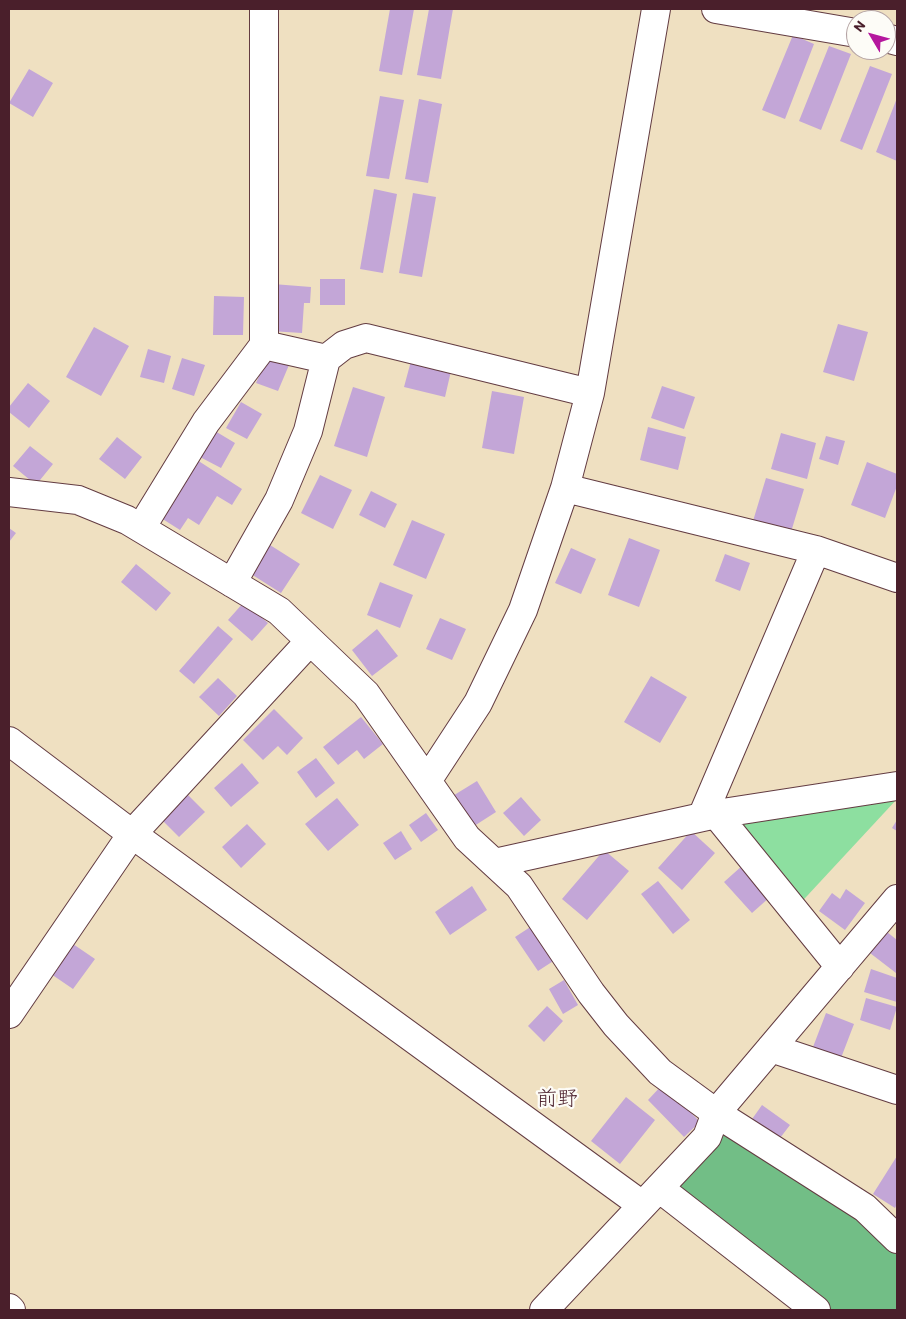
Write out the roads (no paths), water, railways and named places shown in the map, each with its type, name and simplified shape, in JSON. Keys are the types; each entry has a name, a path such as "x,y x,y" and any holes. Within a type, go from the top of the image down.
{"street":[{"path":"141,528 206,422 264,345 264,9"},
{"path":"428,781 478,702 523,610 565,488 590,393 656,9"},
{"path":"716,9 846,31"},
{"path":"232,583 283,491 308,431 326,359 344,344 366,338 590,393"},
{"path":"264,345 326,359"},
{"path":"565,488 816,550 897,578"},
{"path":"9,492 78,500 127,520 279,611 366,694 467,838 519,886 616,1025 660,1072 716,1113 865,1208 897,1239"},
{"path":"709,816 816,550"},
{"path":"9,1014 132,834 310,641"},
{"path":"9,741 132,834 816,1310"},
{"path":"495,863 709,816 897,786"},
{"path":"709,816 840,967"},
{"path":"544,1310 707,1137 716,1113 897,899"},
{"path":"771,1048 897,1090"}],"district":[{"name":"前野","path":"557,1100"}]}
